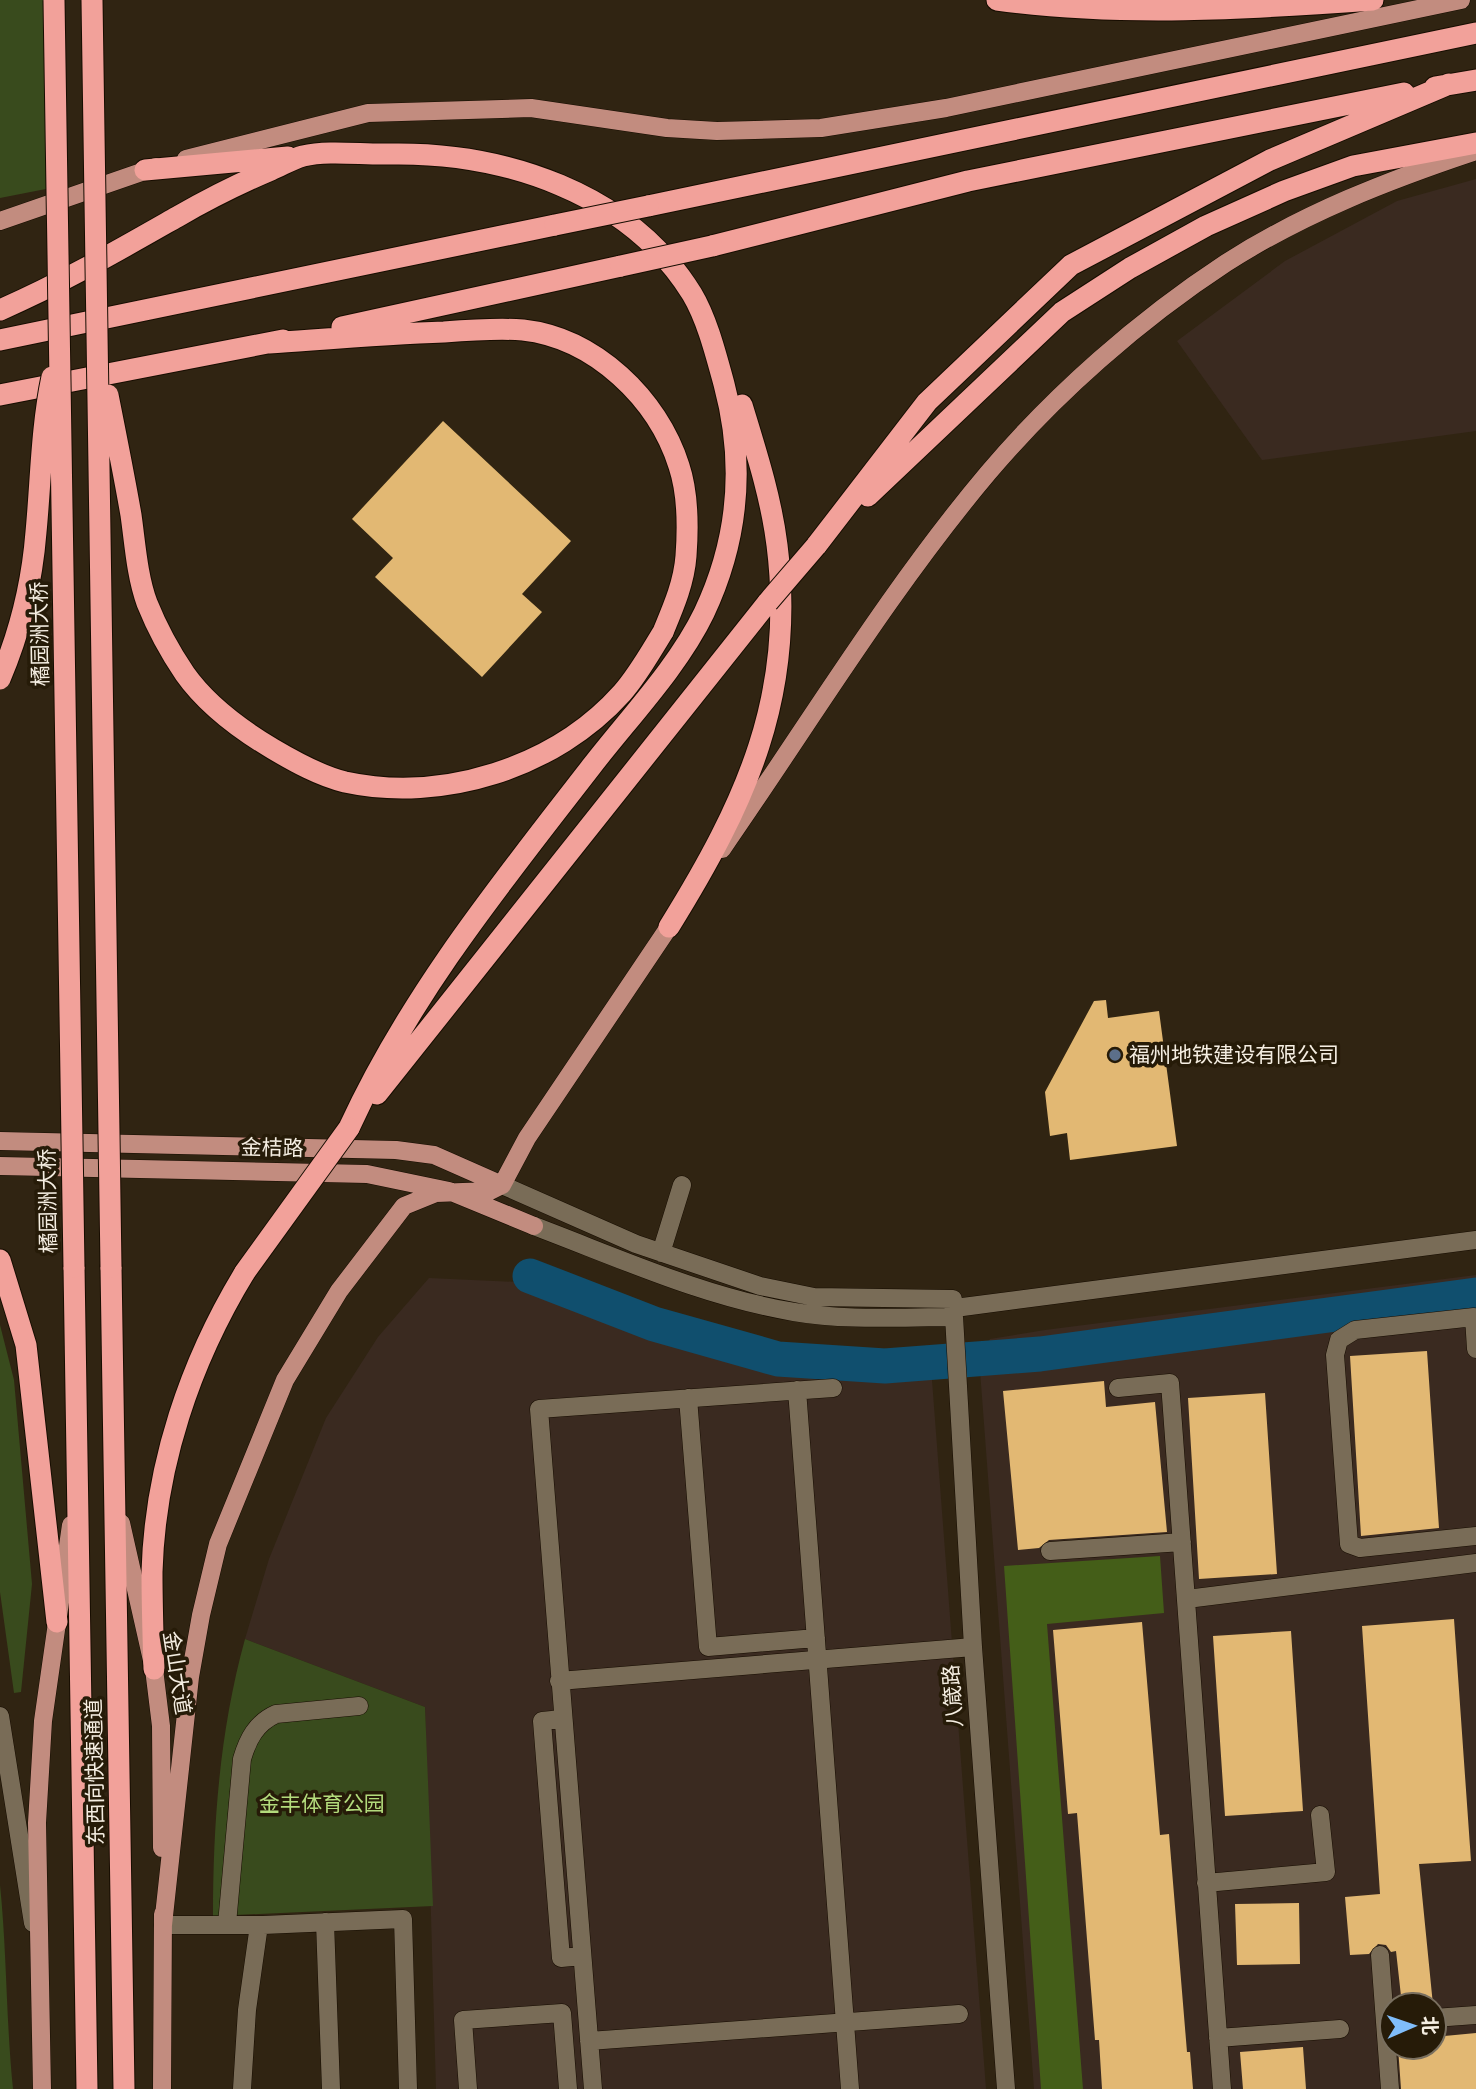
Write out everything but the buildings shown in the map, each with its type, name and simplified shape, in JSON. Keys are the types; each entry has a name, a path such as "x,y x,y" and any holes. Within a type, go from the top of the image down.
{"highway":[{"name":"橘园洲大桥","path":"54,0 77,1455"},
{"path":"92,0 98,343 146,601 165,642 186,675 225,715 255,738 306,766 344,781 404,789 465,781 518,765 568,738 620,695 642,668 663,632 677,598 686,557 686,515 680,468 666,435 648,406 606,364 556,338 524,330 392,334 269,343"},
{"path":"997,0 1090,10 1286,6 1373,0"},
{"path":"0,340 1476,33"},
{"path":"0,395 269,343 712,246 968,181 1476,80"},
{"path":"154,1669 152,1570 160,1499 174,1432 194,1370 245,1272 349,1128 768,602 816,546 928,402 1071,265 1270,160 1449,84"},
{"path":"816,546 1062,312 1130,268 1206,226 1284,191 1341,170 1476,143"},
{"path":"145,170 304,156 427,153 466,156 527,172 597,204 634,228 664,257 695,299 718,338 733,376 764,479 777,545 780,646 769,713 741,797 715,853 669,927"},
{"path":"0,310 52,287 222,191 304,156"},
{"path":"349,1128 390,1048 441,964 661,678 701,618 719,578 735,507 737,443 720,373 695,299"},
{"name":"金山大道","path":"98,343 115,1454"},
{"path":"0,679 13,646 29,585 36,535 42,421 60,344"},
{"path":"0,1260 26,1345 57,1622"},
{"name":"东西向快速通道","path":"115,1454 124,2089"},
{"name":"东西向快速通道","path":"77,1455 87,2089"}],"main road":[{"path":"0,221 145,170 368,113 531,108 632,125 717,131 810,128 865,122 1461,0"},
{"path":"163,1925 190,1677 218,1544 285,1380 324,1313 404,1206 449,1191 490,1191 502,1185 527,1138 669,927 945,527 1038,419 1129,337 1226,263 1295,223 1354,194 1476,150"},
{"path":"0,1141 396,1150 434,1155 502,1185"},
{"name":"金桔路","path":"0,1166 341,1172 449,1191 534,1226"},
{"name":"金山大道","path":"115,1454 119,1516 154,1669 160,1726 162,2089"},
{"path":"42,2089 37,1948 38,1810 43,1721 72,1520 77,1455"}],"street":[{"path":"502,1185 584,1224 661,1253 791,1294 954,1308"},
{"path":"661,1253 682,1185"},
{"path":"534,1226 696,1286 761,1306 851,1318 954,1308 1476,1240"},
{"name":"八箴路","path":"954,1308 972,1647 1006,2089"},
{"path":"1476,1349 1474,1317 1355,1330 1339,1340 1335,1355 1349,1544 1360,1548 1476,1536"},
{"path":"1118,1388 1170,1383 1222,2089"},
{"path":"593,2089 539,1409 832,1388"},
{"path":"797,1390 850,2089"},
{"path":"688,1398 708,1647 816,1638"},
{"path":"1050,1551 1182,1542"},
{"path":"1187,1599 1476,1563"},
{"path":"559,1681 972,1647"},
{"path":"227,1924 242,1759 251,1736 265,1719 276,1714 359,1706"},
{"path":"0,1716 37,1948"},
{"path":"1206,1883 1326,1872 1320,1815"},
{"path":"163,1925 259,1925 403,1919 408,2089"},
{"path":"325,1922 331,2089"},
{"path":"242,2089 247,2010 259,1925"},
{"path":"1380,1955 1384,1991"},
{"path":"468,2089 463,2020 562,2013 568,2089"},
{"path":"589,2041 959,2014"},
{"path":"1448,2017 1476,2015"},
{"path":"1218,2038 1340,2029"},
{"path":"1389,2061 1390,2089"}],"shaded area":[{"path":"1476,179 1476,431 1262,460 1177,341 1285,261 1397,201"},
{"path":"1476,1275 1476,2089 1034,2089 979,1357 990,1339"},
{"path":"429,1278 540,1283 736,1333 807,1358 930,1354 986,2089 436,2089 425,1707 245,1639 269,1559 326,1418 378,1337"}],"green space":[{"path":"0,0 58,0 61,186 0,198"},
{"path":"0,1325 14,1380 32,1584 21,1692 14,1693 0,1592"},
{"path":"1160,1556 1164,1613 1047,1624 1083,2089 1041,2089 1004,1566"},
{"name":"金丰体育公园","path":"245,1639 425,1707 433,1906 213,1916 214,1845 220,1776 229,1707"},
{"path":"0,1885 9,2038 13,2089 0,2089"}],"waterway":[{"path":"530,1276 654,1324 778,1359 885,1366 1040,1354 1476,1295"}],"place":[{"name":"福州地铁建设有限公司","path":"1115,1055"}]}
